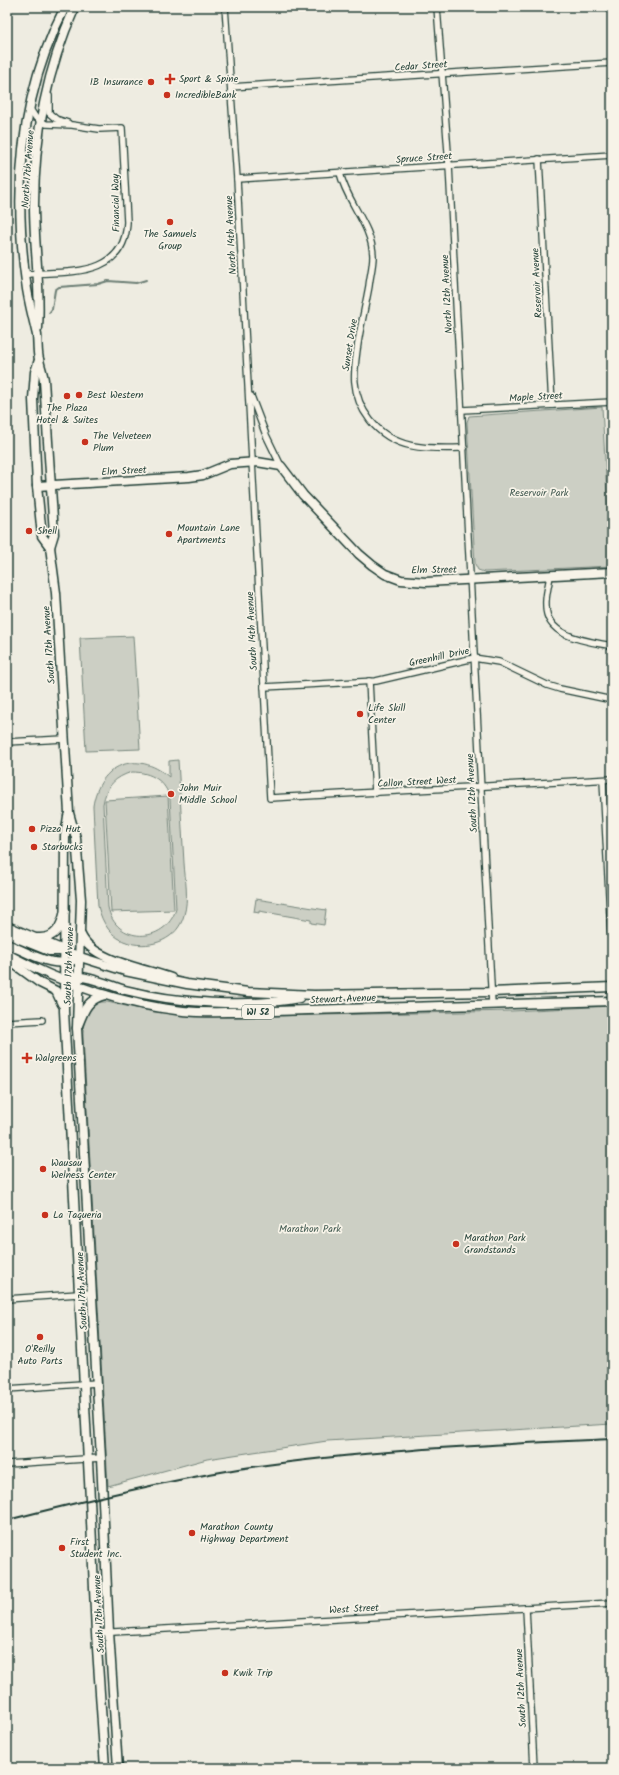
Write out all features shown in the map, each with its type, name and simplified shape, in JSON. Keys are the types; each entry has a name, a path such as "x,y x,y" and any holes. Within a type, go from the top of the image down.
{"main road":[{"name":"North 17th Avenue","path":"49,485 44,380 39,360 37,337 25,274 21,232 21,190 24,141 29,108 45,50 65,7"},
{"name":"North 17th Avenue","path":"37,337 39,306 34,206 41,122 47,87 62,40 75,7"},
{"name":"North 17th Avenue","path":"37,486 33,399 35,372 39,360"},
{"name":"Elm Street","path":"37,486 189,477 203,475 230,464 253,462 281,466 303,495 359,554 385,574 409,581 426,582 612,572"},
{"name":"South 17th Avenue","path":"49,485 54,536 50,547 56,593 69,813 76,838 81,900 78,1028 109,1632 118,1768"},
{"name":"South 17th Avenue","path":"37,486 43,538 50,547"},
{"name":"South 17th Avenue","path":"69,813 65,836 64,1011 96,1633 105,1768"},
{"path":"34,937 48,938 56,932 60,927 65,912"},
{"name":"WI 52","path":"7,926 80,957"},
{"path":"80,932 87,944 102,954 187,984"},
{"path":"7,934 49,951 56,952 64,950"},
{"path":"7,944 53,962 64,963 80,957"},
{"name":"WI 52","path":"7,954 42,972 79,986"},
{"name":"Stewart Avenue","path":"80,957 125,970 187,984 248,992 314,995 491,992 612,987"},
{"path":"7,959 40,983 56,992 61,999 64,1011"},
{"path":"64,981 69,977 79,976 130,992 176,1000 270,1002 314,995"},
{"name":"Stewart Avenue","path":"79,986 105,995 149,1006 184,1011 211,1012 492,1006 612,1001"},
{"path":"78,1028 88,1004 96,998 105,995"}],"street":[{"name":"North 14th Avenue","path":"225,7 237,179 253,462"},
{"name":"North 12th Avenue","path":"437,7 450,165 470,580"},
{"name":"Cedar Street","path":"231,87 612,63"},
{"name":"Financial Way","path":"47,87 49,113 56,119 72,125"},
{"path":"29,108 35,117 41,122"},
{"name":"Financial Way","path":"25,274 78,271 97,267 114,256 125,237 127,214 122,128 99,129 72,125 50,125 41,122"},
{"name":"Spruce Street","path":"237,179 612,155"},
{"name":"Reservoir Avenue","path":"539,159 552,405"},
{"name":"Sunset Drive","path":"340,173 343,186 366,227 372,247 371,275 354,372 359,404 372,423 382,433 397,442 422,449 464,448"},
{"name":"Elm Street","path":"249,392 266,435 281,466"},
{"name":"Maple Street","path":"462,410 612,402"},
{"name":"South 14th Avenue","path":"253,462 270,798"},
{"path":"550,575 545,607 547,616 552,624 562,632 574,637 612,646"},
{"name":"South 12th Avenue","path":"470,580 492,1006"},
{"name":"Greenhill Drive","path":"264,687 370,682 474,658 487,659 508,665 547,685 560,689 612,700"},
{"path":"370,682 375,793"},
{"path":"7,742 64,739"},
{"name":"Callon Street West","path":"270,798 481,788 612,779"},
{"path":"603,780 612,954"},
{"path":"7,1022 42,1020"},
{"path":"7,1299 92,1293"},
{"path":"7,1389 97,1383"},
{"path":"7,1464 101,1458"},
{"name":"West Street","path":"96,1633 612,1603"},
{"name":"South 12th Avenue","path":"526,1608 534,1768"}],"green space":[{"name":"Reservoir Park","path":"602,407 611,566 484,572 478,570 475,564 467,422 469,416"},
{"path":"133,636 140,749 86,751 80,638"},
{"path":"178,760 186,889 184,915 181,923 170,936 155,943 138,945 123,941 112,934 102,918 98,906 93,806 97,792 103,780 111,771 121,765 132,763 144,764 157,768 169,777 169,761","holes":["139,772 157,779 165,787 170,799 176,909 170,921 162,929 151,934 140,935 130,933 120,928 112,919 108,907 103,804 106,792 112,783 126,774"]},
{"path":"168,796 174,910 111,912 105,800"},
{"path":"256,899 326,910 324,925 311,923 311,920 259,911 259,913 254,912"},
{"name":"Marathon Park","path":"98,1002 107,1002 154,1012 225,1017 512,1011 612,1006 612,1424 327,1441 207,1459 108,1486 83,1036 84,1021 86,1016 90,1008"}],"waterway":[{"path":"49,313 52,309 55,290 59,287 98,284 108,281 136,283 146,280"}],"railway":[{"path":"7,1520 151,1486 238,1469 331,1457 425,1449 612,1439"}],"place":[{"name":"Sport & Spine","path":"170,79"},
{"name":"IB Insurance","path":"151,82"},
{"name":"IncredibleBank","path":"167,95"},
{"name":"The Samuels Group","path":"170,222"},
{"name":"Best Western","path":"79,395"},
{"name":"The Plaza Hotel & Suites","path":"67,396"},
{"name":"The Velveteen Plum","path":"85,442"},
{"name":"Shell","path":"29,531"},
{"name":"Mountain Lane Apartments","path":"169,534"},
{"name":"Life Skill Center","path":"360,714"},
{"name":"John Muir Middle School","path":"171,794"},
{"name":"Pizza Hut","path":"32,829"},
{"name":"Starbucks","path":"34,847"},
{"name":"Walgreens","path":"27,1058"},
{"name":"Wausau Welness Center","path":"43,1169"},
{"name":"La Taqueria","path":"45,1215"},
{"name":"Marathon Park Grandstands","path":"456,1244"},
{"name":"O'Reilly Auto Parts","path":"40,1337"},
{"name":"Marathon County Highway Department","path":"192,1533"},
{"name":"First Student Inc.","path":"62,1548"},
{"name":"Kwik Trip","path":"225,1673"}]}
